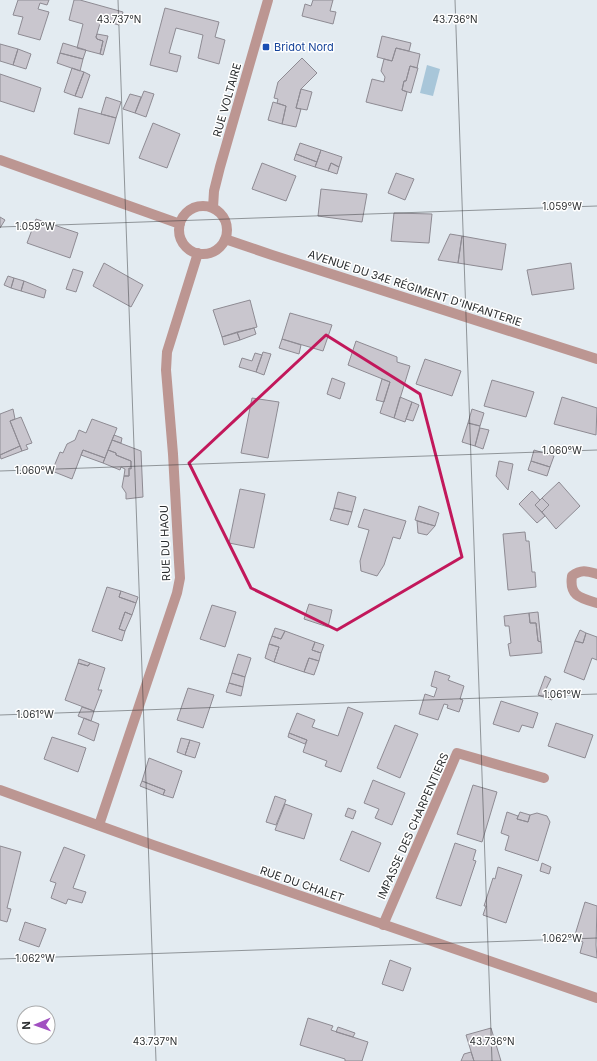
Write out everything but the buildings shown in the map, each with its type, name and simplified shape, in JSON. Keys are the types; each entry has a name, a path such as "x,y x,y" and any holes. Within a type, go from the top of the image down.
{"street":[{"name":"RUE VOLTAIRE","path":"212,208 214,191 268,0"},
{"path":"0,160 180,224"},
{"path":"205,206 212,208 222,214 226,221 227,230 225,239 221,246 214,251 198,253 189,249 184,243 180,232 180,224 186,213 193,208 205,206"},
{"name":"AVENUE DU 34E RÉGIMENT D'INFANTERIE","path":"225,239 597,359"},
{"name":"RUE DU HAOU","path":"98,826 177,593 180,578 173,454 166,370 167,352 198,253"},
{"path":"597,574 584,570 576,573 572,576 571,584 574,592 580,598 597,604"},
{"name":"IMPASSE DES CHARPENTIERS","path":"383,925 457,753 544,778"},
{"name":"RUE DU CHALET","path":"0,790 98,826 597,998"}],"highlighted area":[{"path":"326,335 420,394 462,557 337,630 251,588 189,463"}],"water":[{"path":"427,65 440,69 433,96 420,93"}],"place":[{"name":"Bridot Nord","path":"266,47"}]}
